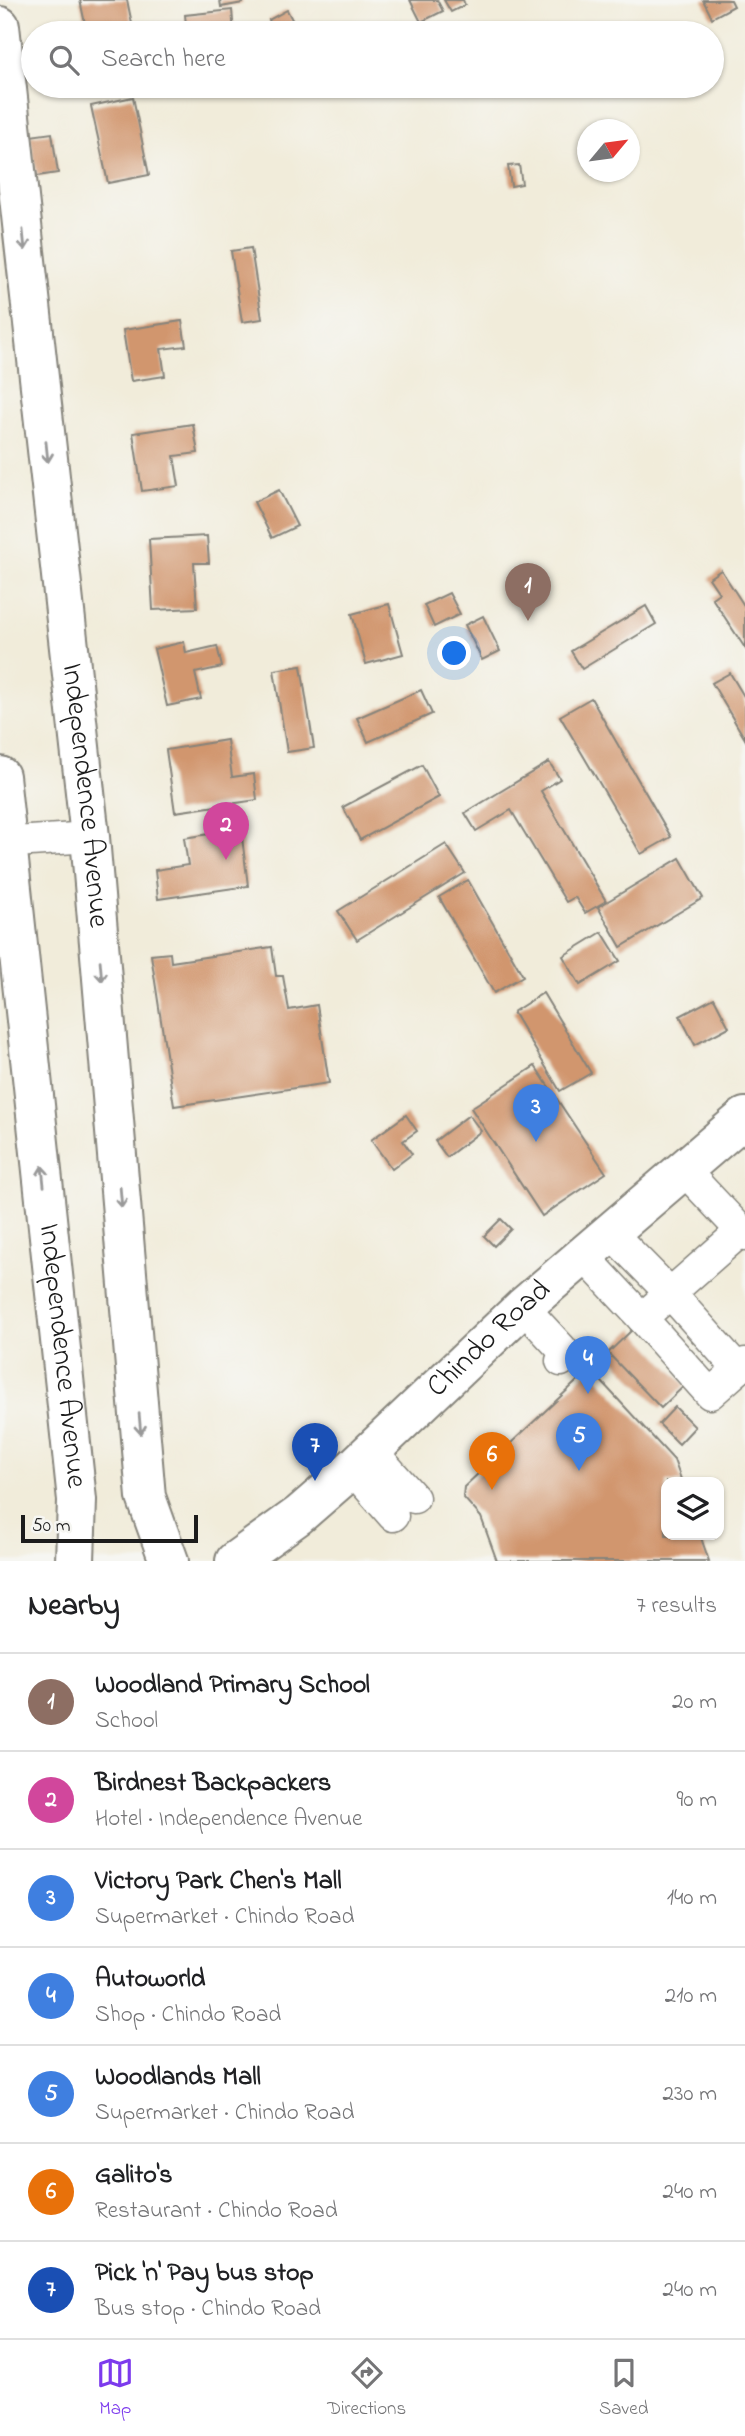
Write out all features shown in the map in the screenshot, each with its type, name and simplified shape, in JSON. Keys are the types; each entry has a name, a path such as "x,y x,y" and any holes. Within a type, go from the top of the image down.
{"main road":[{"name":"Independence Avenue","path":"0,26 90,837 146,1497 169,1561"},
{"name":"Independence Avenue","path":"0,776 4,843 19,948 77,1500 75,1561"},
{"name":"Chindo Road","path":"280,1561 368,1466 529,1312 688,1174 745,1117"},
{"name":"Chindo Road","path":"688,1174 745,1138"},
{"name":"Chindo Road","path":"235,1561 368,1466"}],"street":[{"path":"4,843 90,837"},
{"path":"0,911 19,948"},
{"path":"642,1318 743,1233 688,1174"},
{"path":"602,1249 670,1293 742,1366 710,1394 642,1318 602,1249"},
{"path":"529,1312 562,1349 564,1355 561,1361"},
{"path":"368,1466 404,1507"}],"building":[{"path":"80,0 127,0 131,21 84,21"},
{"path":"220,0 242,0 243,3 221,7"},
{"path":"410,0 437,0 443,11 420,21"},
{"path":"444,0 463,0 465,5 451,12"},
{"path":"703,0 731,0 734,6 712,18"},
{"path":"232,10 233,21 186,21 185,15"},
{"path":"287,10 293,21 270,21"},
{"path":"133,98 149,175 108,183 91,106"},
{"path":"52,133 58,173 37,176 30,136"},
{"path":"519,165 522,184 511,186 508,166"},
{"path":"251,248 262,319 242,322 231,251"},
{"path":"182,321 186,346 161,349 165,376 131,381 123,330"},
{"path":"193,424 198,453 174,456 179,486 142,491 133,433"},
{"path":"279,490 297,526 272,538 254,502"},
{"path":"207,536 209,563 194,563 197,608 153,610 149,539"},
{"path":"721,570 745,607 745,648 712,598 719,593 709,578"},
{"path":"449,593 460,614 434,627 424,605"},
{"path":"389,604 403,654 366,664 352,614"},
{"path":"646,606 656,624 582,669 571,651"},
{"path":"483,616 500,651 482,660 465,625"},
{"path":"184,642 186,653 217,646 222,667 195,673 201,699 167,706 154,649"},
{"path":"301,666 314,748 287,752 274,670"},
{"path":"730,673 745,698 745,739 712,683"},
{"path":"421,690 432,714 368,742 357,718"},
{"path":"591,698 671,837 641,854 560,716"},
{"path":"227,740 232,777 254,774 257,800 175,812 166,750"},
{"path":"549,762 560,779 541,791 606,901 585,913 575,897 566,902 511,810 476,831 465,813"},
{"path":"422,765 439,797 360,840 343,807"},
{"path":"241,829 248,886 158,899 155,870 188,865 184,838"},
{"path":"446,844 465,873 357,940 338,911"},
{"path":"680,858 703,898 621,947 598,907"},
{"path":"468,880 523,976 494,993 439,897"},
{"path":"602,932 620,961 580,985 563,956"},
{"path":"272,947 276,976 283,976 289,1010 317,1005 329,1083 174,1106 151,955 170,953 171,962"},
{"path":"543,993 591,1073 560,1091 513,1012"},
{"path":"714,998 729,1027 695,1045 680,1016"},
{"path":"535,1066 606,1173 542,1216 471,1108"},
{"path":"406,1115 417,1131 403,1141 412,1154 392,1169 371,1140"},
{"path":"469,1115 481,1131 447,1157 435,1141"},
{"path":"501,1219 511,1229 494,1246 484,1236"},
{"path":"633,1329 685,1385 661,1408 608,1353"},
{"path":"590,1369 674,1460 680,1477 661,1477 661,1540 702,1540 709,1561 497,1561 481,1517 463,1497 464,1487"},
{"path":"675,1407 695,1427 679,1444 659,1424"}],"place":[{"name":"Woodland Primary School","path":"528,621"},
{"name":"Birdnest Backpackers","path":"226,860"},
{"name":"Victory Park Chen's Mall","path":"536,1142"},
{"name":"Autoworld","path":"588,1394"},
{"name":"Woodlands Mall","path":"579,1471"},
{"name":"Pick 'n' Pay bus stop","path":"315,1481"},
{"name":"Galito's","path":"492,1490"}]}
